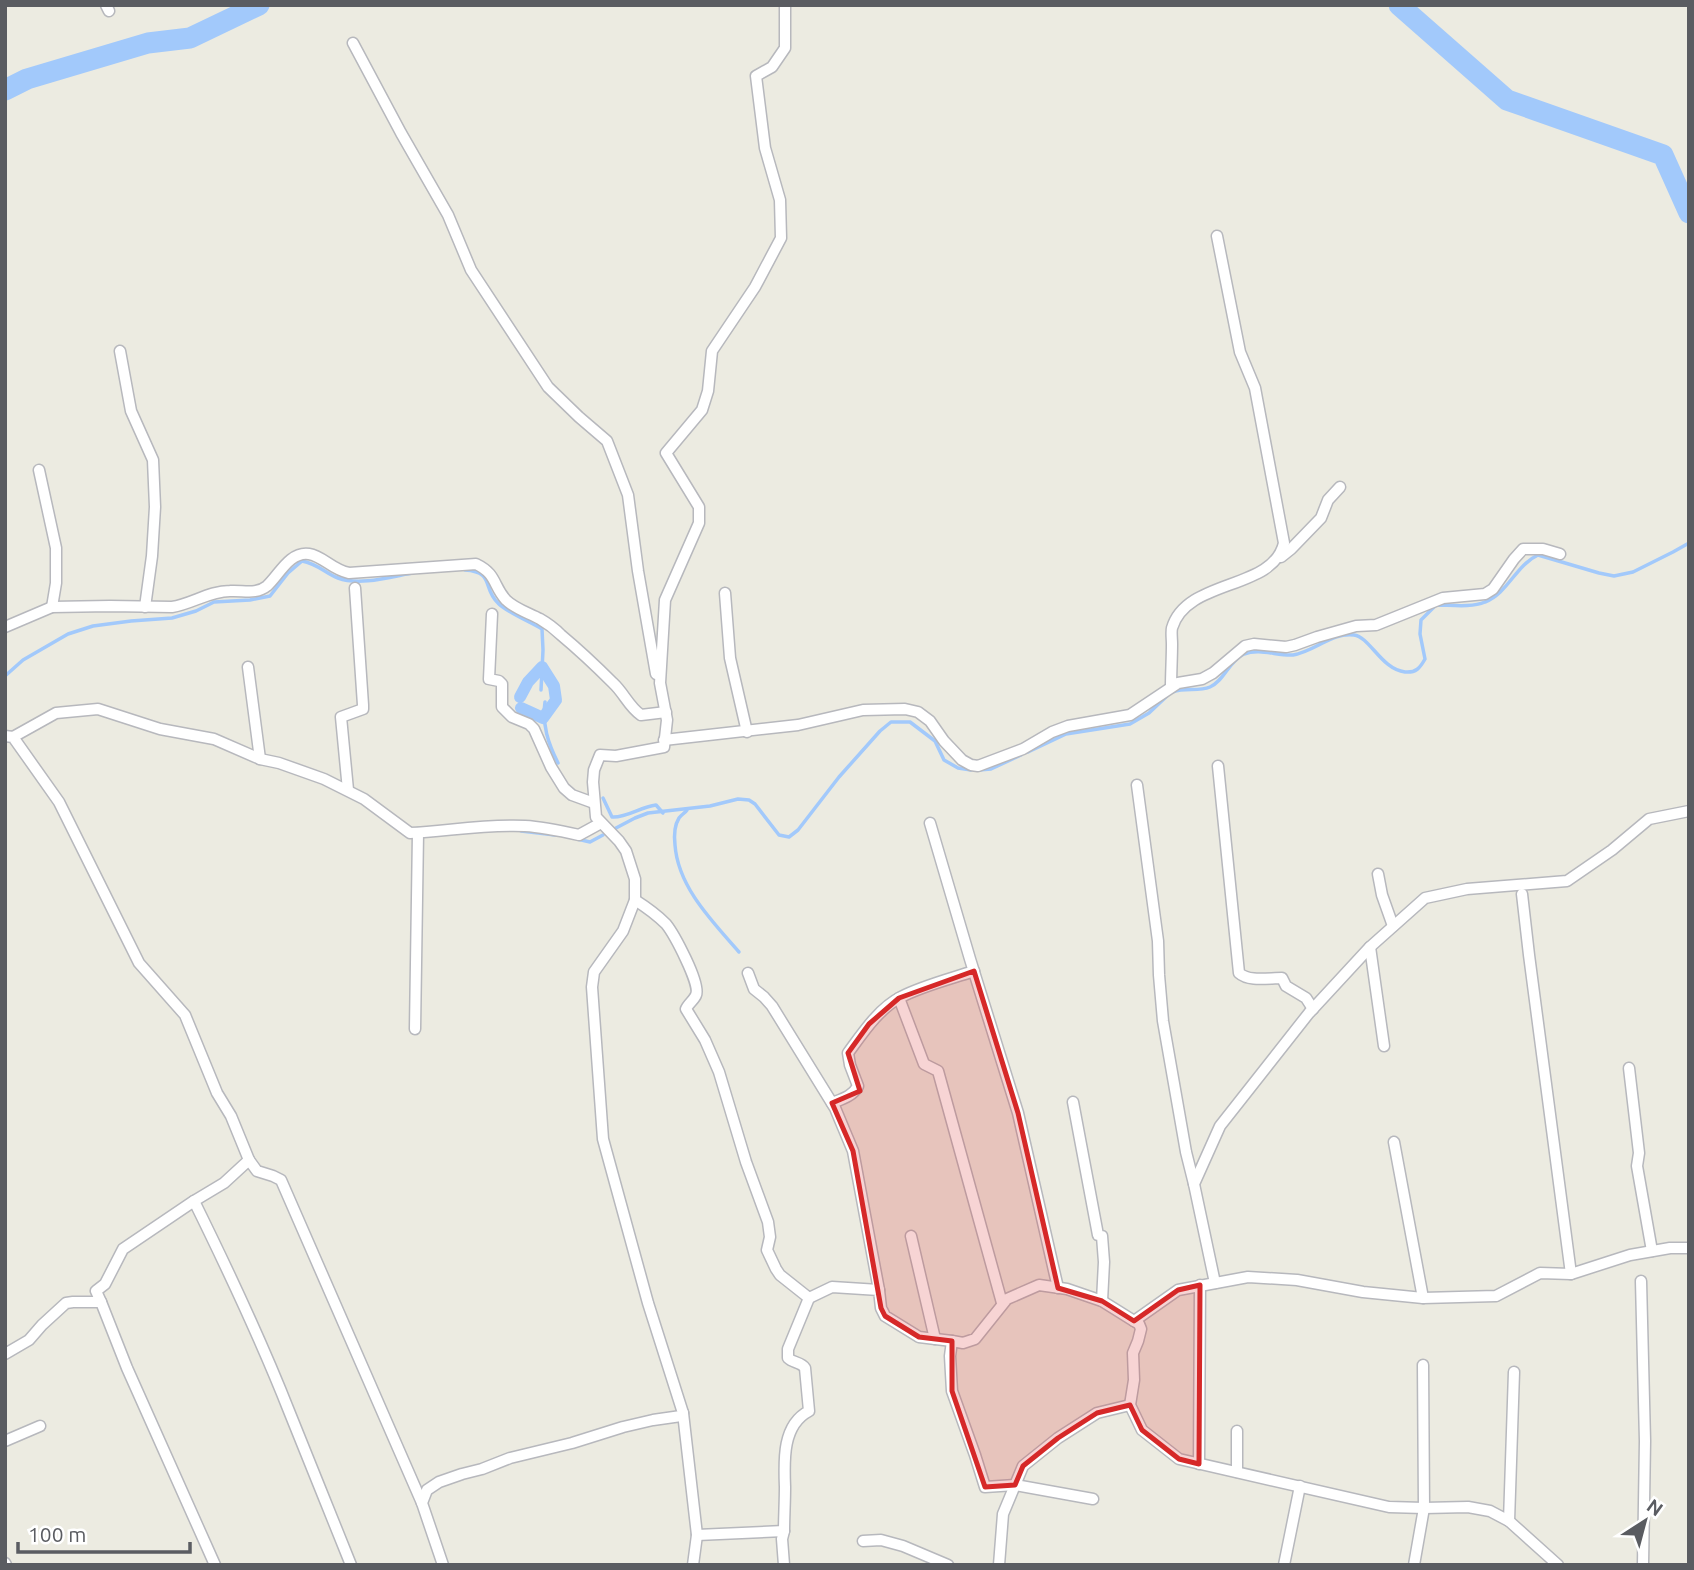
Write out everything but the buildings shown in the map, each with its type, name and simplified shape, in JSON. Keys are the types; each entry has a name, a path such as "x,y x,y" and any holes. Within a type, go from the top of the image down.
{"street":[{"path":"660,683 665,600 699,523 698,507 666,453 702,410 708,391 712,351 755,288 781,238 780,200 765,148 756,76 772,68 785,48 785,5"},
{"path":"353,43 448,215 471,270 548,387 579,418 607,440 628,495 656,674 666,712 664,747 616,756 600,755 594,770 596,817 626,851 635,879 635,900 623,931 594,972 592,987 603,1139 648,1303 683,1413 697,1535 693,1565"},
{"path":"1217,236 1240,352 1255,388 1284,543 1279,558"},
{"path":"120,351 131,411 153,460 155,507 145,607"},
{"path":"39,470 56,548 56,583 52,607"},
{"path":"1171,687 1172,628 1179,615 1204,594 1254,576 1291,549 1321,518 1328,500 1340,487"},
{"path":"664,740 798,725 863,710 905,709 918,712 930,721 962,760 978,766 1023,750 1052,732 1068,726 1130,715 1178,683 1202,679 1213,673 1245,646 1254,644 1286,647 1356,626 1376,625 1443,598 1485,594 1493,589 1523,549 1543,549 1560,554"},
{"path":"5,627 52,607 180,606 228,591 252,592 265,587 287,563 307,553 340,572 349,573 476,564 492,575 507,601 543,620 563,636 613,683 628,699 633,710 641,715 666,712"},
{"path":"348,790 341,717 363,709 355,589"},
{"path":"725,593 730,657 747,732"},
{"path":"492,614 489,678 502,684 502,707 512,718 529,724 534,729 564,788 581,800 594,803"},
{"path":"248,667 260,759"},
{"path":"443,1565 422,1503 281,1180 257,1171 249,1160 231,1116 217,1093 185,1015 139,962 59,802 9,736 56,713 98,709 160,729 214,738 260,759 305,772 364,799 410,834 490,826 524,826 579,835 601,823"},
{"path":"1218,766 1239,973 1251,979 1282,978 1286,986 1306,998 1313,1009"},
{"path":"1137,785 1158,941 1163,1021 1186,1152 1215,1283"},
{"path":"1194,1184 1220,1126 1277,1052 1370,947 1425,898 1479,888 1567,881 1612,850 1649,819 1689,811"},
{"path":"930,823 1018,1113 1058,1288"},
{"path":"415,1029 418,833"},
{"path":"1378,874 1393,926"},
{"path":"1522,894 1571,1274"},
{"path":"635,900 667,925 690,968 696,995 686,1009 705,1040 719,1072 746,1162 768,1222 768,1250 780,1275 809,1298"},
{"path":"1370,947 1384,1046"},
{"path":"832,1103 852,1095 858,1086 849,1065 848,1053 869,1024 899,998 974,971"},
{"path":"748,972 754,989 772,1006 832,1103 853,1151 881,1308 885,1317 919,1337 963,1343 975,1339 1007,1299 1039,1285 1102,1301 1139,1324 1141,1329 1133,1353 1135,1380 1130,1405 1142,1430 1179,1459 1390,1507 1468,1507 1490,1511 1509,1521 1558,1565"},
{"path":"899,998 924,1064 938,1071 1002,1303"},
{"path":"1629,1069 1639,1153 1637,1166 1652,1251"},
{"path":"1073,1102 1098,1235 1102,1236 1102,1301"},
{"path":"1394,1142 1423,1298"},
{"path":"215,1565 127,1368 96,1291 105,1284 123,1249 224,1183 249,1160"},
{"path":"194,1201 289,1410 351,1565"},
{"path":"911,1236 935,1339"},
{"path":"1134,1321 1178,1290 1248,1277 1297,1280 1363,1292 1423,1298 1496,1296 1540,1273 1571,1274 1630,1255 1670,1248 1689,1248"},
{"path":"1641,1281 1645,1441 1643,1565"},
{"path":"1199,1464 1200,1285"},
{"path":"784,1565 783,1461 790,1435 801,1415 808,1411 805,1368 788,1358 788,1349 809,1298 832,1287 879,1290"},
{"path":"5,1354 29,1340 66,1303 102,1302"},
{"path":"952,1341 952,1391 985,1487 1015,1485 1093,1499"},
{"path":"1414,1565 1424,1508 1423,1366"},
{"path":"1509,1521 1514,1372"},
{"path":"999,1565 1003,1514 1023,1466 1058,1438 1097,1413 1130,1405"},
{"path":"422,1503 427,1490 439,1482 462,1474 510,1458 623,1427 681,1416 683,1413"},
{"path":"5,1441 40,1426"},
{"path":"1237,1431 1237,1472"},
{"path":"1284,1565 1300,1486"},
{"path":"697,1535 784,1531"},
{"path":"863,1541 881,1539 903,1545 948,1565"}],"highlighted area":[{"path":"974,971 1018,1113 1058,1288 1102,1301 1134,1321 1178,1290 1200,1285 1199,1464 1179,1459 1142,1430 1130,1405 1097,1413 1058,1438 1023,1466 1015,1485 985,1487 952,1391 952,1341 919,1337 885,1316 881,1308 853,1151 832,1103 860,1091 848,1053 869,1024 899,998"}],"waterway":[{"path":"5,90 27,79 148,43 190,38 259,5"},
{"path":"1399,5 1507,100 1663,155 1689,213"},
{"path":"1173,692 1210,687 1244,654 1256,652 1293,655 1346,635 1360,637 1397,670 1412,672 1425,659 1420,634 1421,620 1436,605 1467,606 1485,602 1500,592 1524,565 1538,555 1614,576 1633,572 1689,543"},
{"path":"5,676 23,660 68,634 93,626 172,618 214,602 270,596 288,573 302,561 333,576 355,581 412,573"},
{"path":"465,570 481,574 493,597 502,606 542,629 541,690"},
{"path":"520,697 528,682 542,667 554,686 556,700 543,718 521,708"},
{"path":"1028,752 1066,734 1130,724 1149,713 1167,696"},
{"path":"545,702 547,734 558,763"},
{"path":"616,828 648,813 710,806 738,799 749,800 755,804 779,835 789,837 798,830 839,777 891,722 910,722 935,741 944,760 958,768 971,770"},
{"path":"979,770 991,769 1021,755"},
{"path":"603,798 612,817 656,805 663,813"},
{"path":"687,810 679,818 675,831 675,845 682,875 698,903 739,952"},
{"path":"521,831 555,835"},
{"path":"577,839 590,842 603,835"}]}
